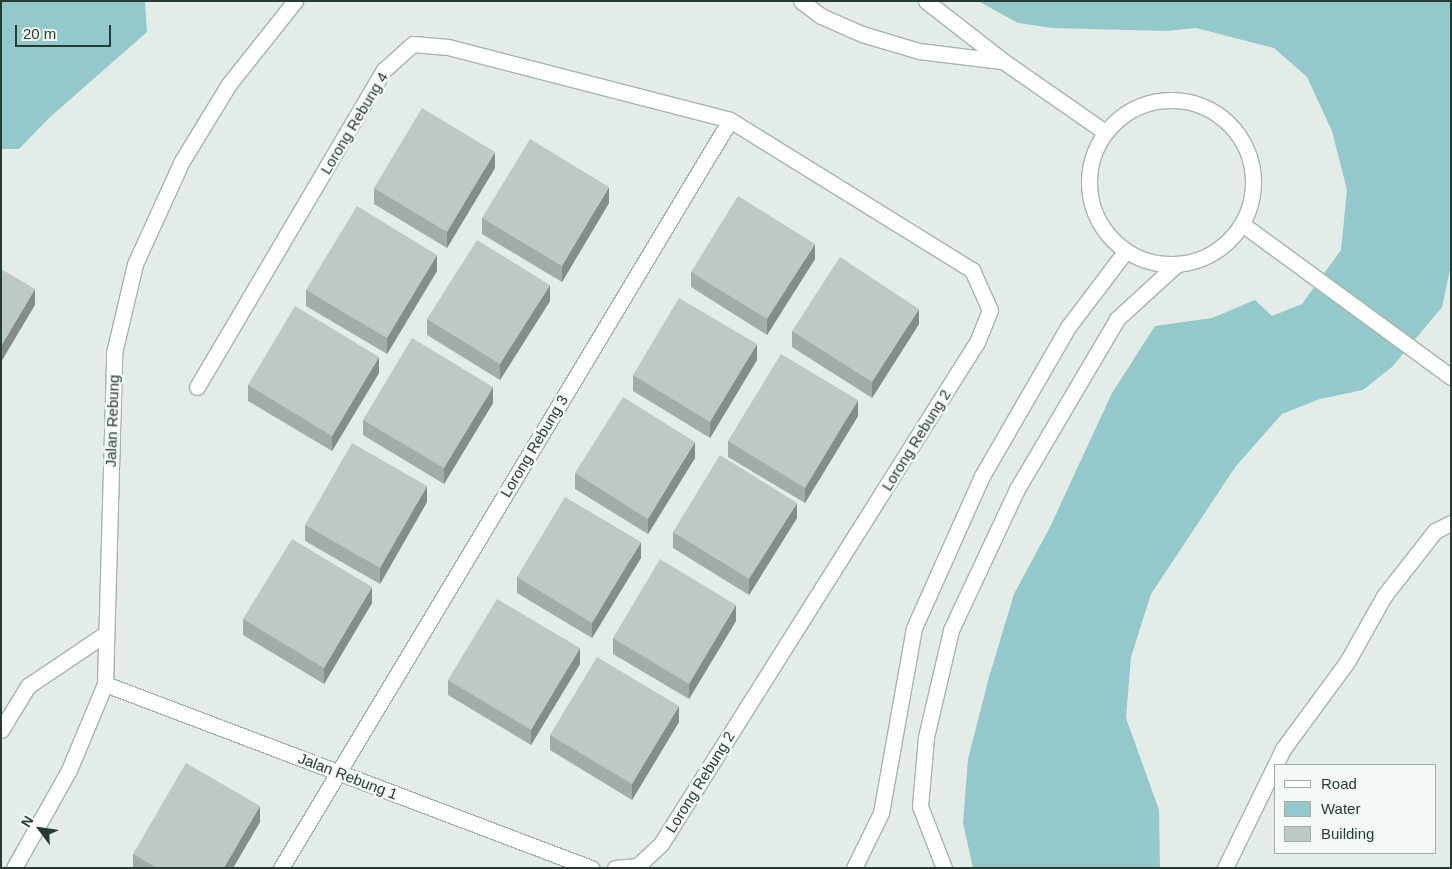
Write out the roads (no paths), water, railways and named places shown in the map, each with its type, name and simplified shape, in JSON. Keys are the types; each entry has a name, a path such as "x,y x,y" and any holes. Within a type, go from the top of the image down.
{"street":[{"name":"Jalan Rebung","path":"14,868 69,770 105,684 114,354 134,264 182,161 220,100 295,1"},
{"path":"801,1 821,16 872,37 919,51 1003,61"},
{"path":"926,1 1003,61 1104,132"},
{"name":"Lorong Rebung 4","path":"197,387 384,70 413,44 448,47 730,120"},
{"path":"1178,99 1205,106 1228,122 1245,145 1252,171 1251,199 1242,224 1225,245 1202,259 1176,265 1149,262 1125,252 1106,234 1093,211 1088,185 1092,157 1104,132 1125,113 1150,101 1178,99"},
{"name":"Lorong Rebung 3","path":"282,868 337,772 730,120"},
{"name":"Lorong Rebung 2","path":"615,868 637,866 661,844 977,342 990,310 972,270 730,120"},
{"path":"1242,224 1451,377"},
{"path":"854,868 881,813 914,628 982,476 1068,327 1125,252"},
{"path":"944,868 920,806 926,737 951,630 1018,489 1117,318 1176,265"},
{"path":"1276,764 1283,749 1347,662 1384,596 1435,531 1451,523"},
{"path":"1,730 28,686 105,634"},
{"name":"Jalan Rebung 1","path":"105,684 591,868"},
{"path":"1225,868 1274,767"}],"water":[{"path":"1,1 145,1 147,32 49,118 19,149 1,149"},
{"path":"978,1 1451,1 1451,265 1442,307 1392,367 1363,390 1320,399 1282,414 1236,466 1151,594 1131,657 1126,718 1159,810 1160,868 973,868 963,823 968,759 989,677 1014,594 1050,527 1112,393 1155,326 1212,318 1255,300 1272,316 1302,304 1341,250 1347,190 1332,131 1307,77 1274,48 1196,28 1166,31 1052,28 1018,23"}]}
